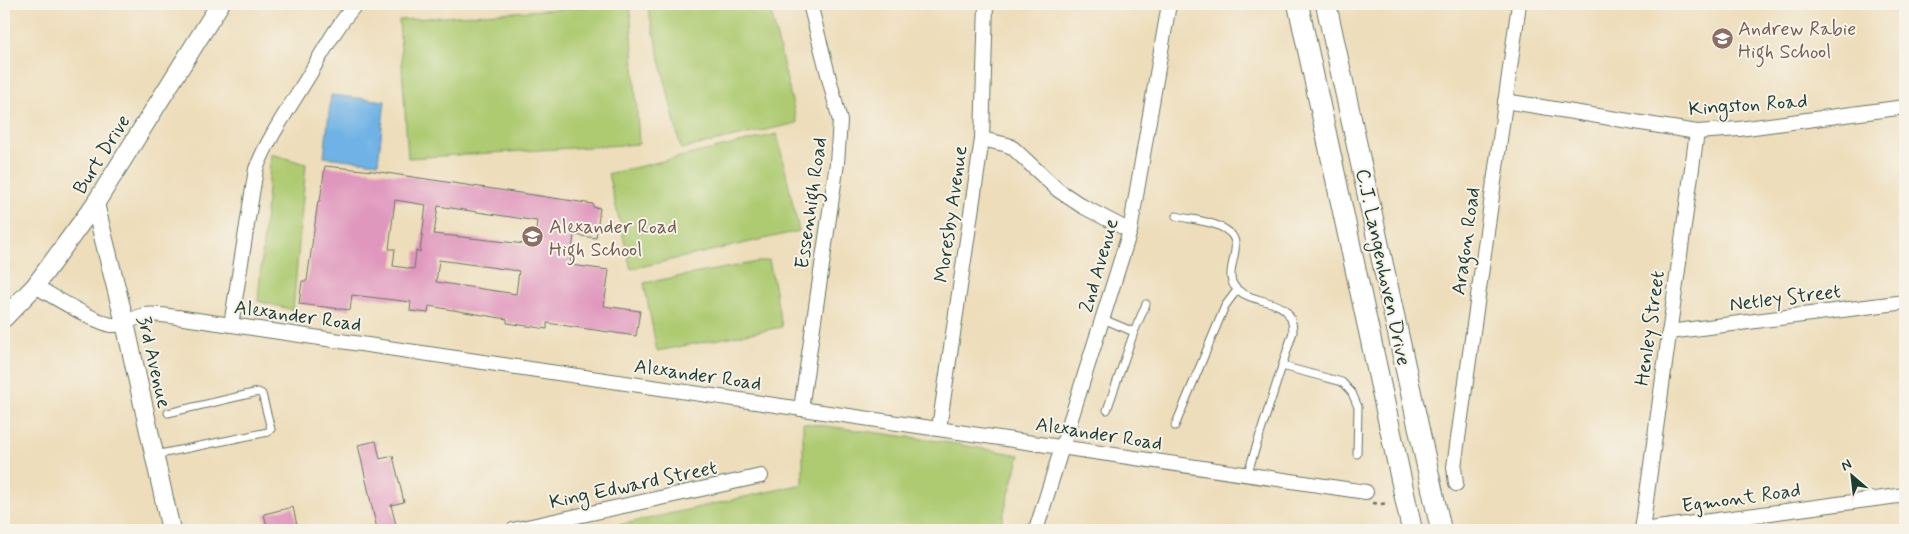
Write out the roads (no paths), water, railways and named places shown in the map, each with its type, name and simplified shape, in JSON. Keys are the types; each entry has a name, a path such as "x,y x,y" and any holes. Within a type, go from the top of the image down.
{"main road":[{"name":"C.J. Langenhoven Drive","path":"1298,4 1412,530"},
{"name":"C.J. Langenhoven Drive","path":"1326,4 1441,530"}],"street":[{"name":"Burt Drive","path":"4,318 35,286 95,204 220,4"},
{"path":"231,325 256,169 263,150 329,42 356,4"},
{"name":"Essenhigh Road","path":"801,409 836,163 840,121 810,4"},
{"name":"Moresby Avenue","path":"939,428 982,139 986,4"},
{"name":"2nd Avenue","path":"1036,530 1130,231 1168,4"},
{"name":"Aragon Road","path":"1456,484 1454,467 1519,4"},
{"name":"Kingston Road","path":"1505,101 1697,132 1739,129 1905,107"},
{"name":"Henley Street","path":"1642,530 1697,132"},
{"path":"982,139 1008,145 1058,190 1082,206 1130,231"},
{"name":"3rd Avenue","path":"95,204 125,323 171,530"},
{"name":"Alexander Road","path":"35,286 112,325 125,323 144,315 154,314 1366,492"},
{"name":"Netley Street","path":"1669,332 1905,302"},
{"name":"King Edward Street","path":"513,530 762,476"},
{"name":"Egmont Road","path":"1642,530 1905,495"}],"lane":[{"path":"1176,216 1217,226 1231,234 1235,243 1229,276 1237,290 1276,304 1288,313 1293,321 1293,332 1247,475"},
{"path":"1175,426 1225,306 1237,290"},
{"path":"1107,410 1134,332 1146,304"},
{"path":"1103,319 1134,332"},
{"path":"1282,366 1342,382 1352,393 1358,407 1357,454"},
{"path":"154,455 268,432 271,429 262,394 258,392 168,413"}],"water":[{"path":"331,95 385,101 378,163 324,157"}],"place":[{"name":"Andrew Rabie High School","path":"1722,39"},
{"name":"Alexander Road High School","path":"533,237"}]}
